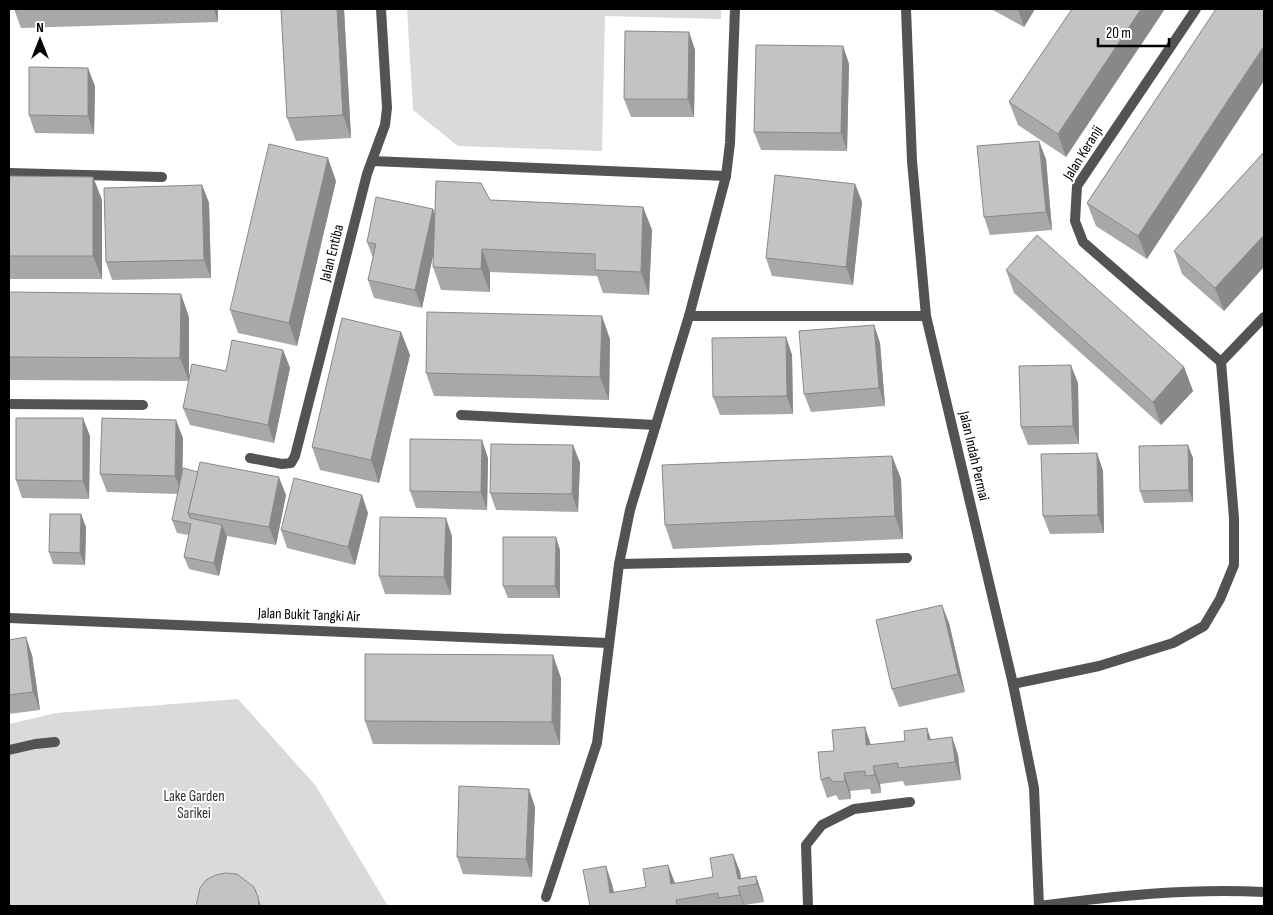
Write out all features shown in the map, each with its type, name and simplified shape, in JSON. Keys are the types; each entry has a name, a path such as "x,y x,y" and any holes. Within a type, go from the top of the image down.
{"street":[{"name":"Jalan Entiba","path":"250,458 282,464 291,463 295,456 372,162 385,125 387,108 380,9"},
{"path":"546,897 597,743 619,564 630,510 688,316 726,176 730,143 735,9"},
{"name":"Jalan Indah Permai","path":"906,9 912,161 926,316 1013,684 1034,788 1039,906"},
{"name":"Jalan Keranji","path":"1196,9 1077,186 1075,221 1083,242 1221,362"},
{"path":"372,162 726,176"},
{"path":"9,173 162,177"},
{"path":"688,316 926,316"},
{"path":"1013,684 1100,666 1173,643 1204,626 1220,599 1234,565 1234,518 1221,362 1264,317"},
{"path":"9,404 143,405"},
{"path":"461,415 656,425"},
{"path":"619,564 907,558"},
{"name":"Jalan Bukit Tangki Air","path":"9,618 608,643"},
{"path":"9,750 55,742"},
{"path":"808,906 806,845 822,825 854,809 910,802"},
{"path":"1039,906 1114,896 1235,891 1264,892"}],"green space":[{"path":"407,9 721,9 721,19 605,16 602,151 458,146 413,110"},
{"name":"Lake Garden Sarikei","path":"238,699 316,786 388,906 9,906 9,724 56,713"}],"building":[{"path":"281,9 337,9 343,115 287,118"},
{"path":"1072,9 1141,9 1058,134 1009,102"},
{"path":"1216,9 1264,9 1264,46 1138,236 1087,203"},
{"path":"625,31 689,32 688,99 624,99"},
{"path":"756,45 843,46 841,133 754,132"},
{"path":"29,67 88,68 88,116 29,115"},
{"path":"1039,141 1046,212 984,217 977,146"},
{"path":"269,144 328,158 289,323 230,310"},
{"path":"1264,152 1264,235 1215,288 1174,251"},
{"path":"775,175 855,184 846,267 766,258"},
{"path":"9,176 93,177 93,256 9,256"},
{"path":"436,181 481,183 490,200 643,207 641,272 595,270 595,254 482,249 481,269 433,267"},
{"path":"202,185 204,260 106,262 104,188"},
{"path":"376,197 433,209 415,290 368,280 376,244 367,242"},
{"path":"1037,235 1184,367 1153,402 1006,270"},
{"path":"9,292 181,294 180,358 9,357"},
{"path":"427,312 602,316 600,377 426,373"},
{"path":"342,318 401,332 371,460 312,447"},
{"path":"874,325 879,388 804,394 799,331"},
{"path":"786,337 787,396 713,397 712,338"},
{"path":"232,340 283,350 268,425 183,408 192,364 226,371"},
{"path":"1071,365 1073,426 1021,427 1019,366"},
{"path":"16,418 83,418 83,481 16,480"},
{"path":"102,418 176,420 175,476 100,474"},
{"path":"410,439 482,440 481,492 410,491"},
{"path":"491,444 573,445 572,494 490,493"},
{"path":"1188,445 1189,490 1140,491 1139,446"},
{"path":"1097,453 1098,515 1043,516 1041,454"},
{"path":"892,456 895,516 665,525 662,465"},
{"path":"200,462 279,477 269,527 188,513"},
{"path":"183,468 198,472 188,513 190,518 222,525 214,563 184,557 191,524 172,520"},
{"path":"294,478 362,495 348,547 281,530"},
{"path":"50,514 81,514 80,553 49,552"},
{"path":"380,517 446,518 444,577 379,576"},
{"path":"503,537 556,537 555,586 503,586"},
{"path":"942,605 958,674 892,689 876,620"},
{"path":"26,637 33,692 9,695 9,640"},
{"path":"365,654 553,655 552,722 365,721"},
{"path":"865,727 866,745 905,741 904,731 927,728 928,740 952,737 955,762 898,768 898,763 873,766 875,775 865,776 865,771 844,773 845,781 833,782 829,777 821,780 818,752 834,751 832,730"},
{"path":"459,786 529,789 526,859 457,857"},
{"path":"733,854 738,879 756,876 757,884 738,887 740,895 718,898 718,893 676,900 677,906 590,906 583,870 606,866 610,893 646,887 643,869 668,865 671,884 713,877 710,858"},
{"path":"226,873 237,874 254,887 259,906 196,906 200,888 206,880"}]}
